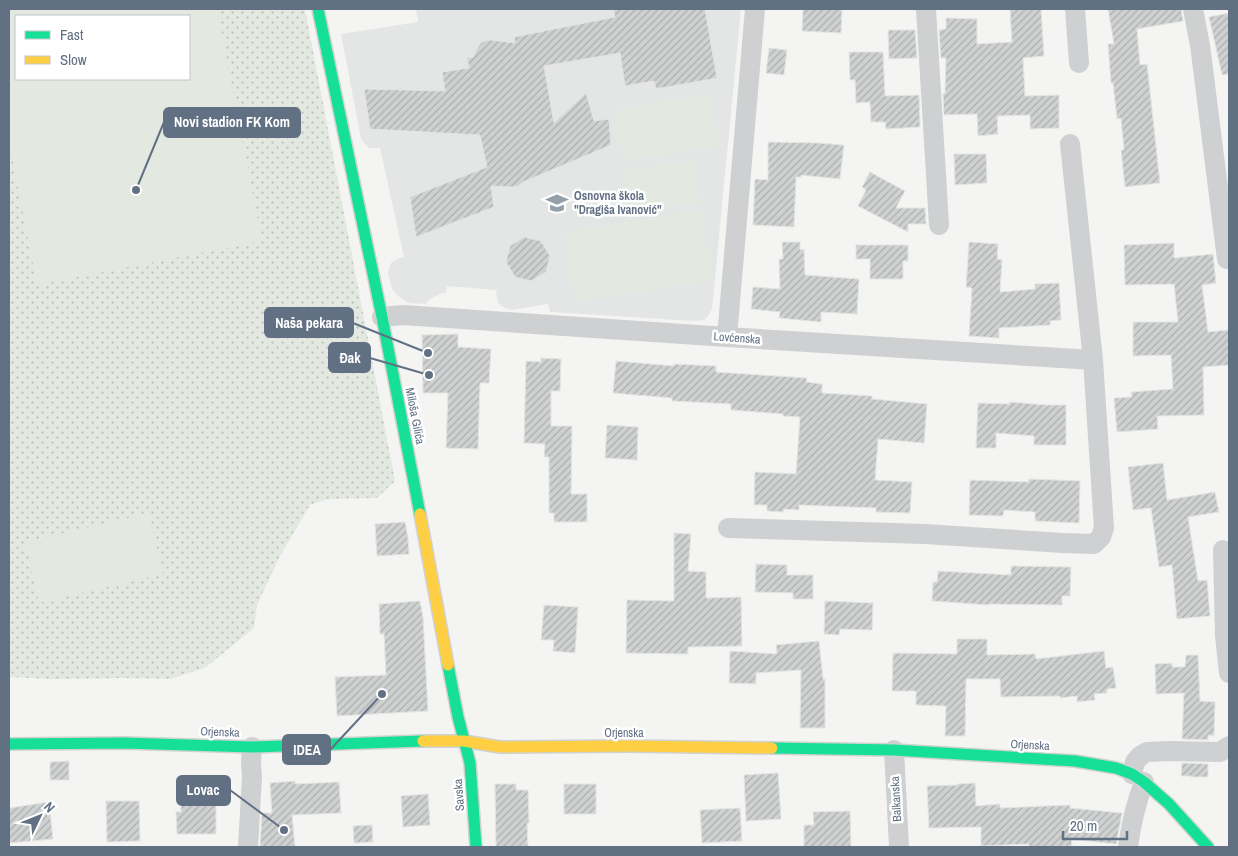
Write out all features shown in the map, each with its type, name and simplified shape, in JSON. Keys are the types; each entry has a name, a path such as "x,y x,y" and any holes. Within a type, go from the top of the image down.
{"street":[{"name":"Miloša Gilića","path":"318,9 382,317 464,741"},
{"path":"727,337 755,9"},
{"path":"926,9 939,225"},
{"path":"1075,9 1079,63"},
{"path":"1192,9 1200,45 1227,259"},
{"path":"728,528 925,534 1063,544 1094,544 1101,537 1104,528 1093,360 1070,144"},
{"name":"Lovćenska","path":"382,317 403,315 1093,360"},
{"path":"1223,550 1225,636 1229,673"},
{"name":"Orjenska","path":"9,744 124,743 252,747 464,741 500,747 627,746 894,750 1075,761 1116,768 1138,778 1169,804 1208,847"},
{"name":"Savska","path":"464,741 470,763 476,847"},
{"path":"1128,847 1138,778 1135,762 1140,756 1147,752 1220,752 1229,746"},
{"path":"248,847 252,747"},
{"name":"Balkanska","path":"894,750 899,847"}],"shaded area":[{"path":"9,9 305,9 395,481 377,498 327,499 310,505 281,554 257,605 254,628 205,668 170,679 9,677"},
{"path":"9,9 217,9 262,241 37,285 9,140"},
{"name":"Osnovna škola \"Dragiša Ivanović\"","path":"416,9 741,9 712,309 704,320 694,321 550,312 548,304 512,310 501,306 497,300 496,290 447,286 446,293 430,299 425,304 410,303 398,296 392,289 388,272 391,263 404,257 380,148 369,148 361,139 341,34 418,22"},
{"path":"710,94 719,146 623,161 615,109"},
{"path":"693,160 700,202 630,212 624,170"},
{"path":"701,210 713,280 575,302 564,232"},
{"path":"149,513 163,574 39,603 25,542"}],"building":[{"path":"613,9 705,9 717,78 656,89 654,81 625,86 620,53 544,66 554,123 586,93 594,121 609,119 611,145 523,182 518,186 491,186 494,207 416,237 410,197 487,167 480,135 370,129 364,89 445,91 442,72 469,68 467,58 473,57 482,42 491,40 515,43 514,37 615,17"},
{"path":"803,9 842,9 841,33 802,31"},
{"path":"1010,9 1041,9 1044,56 1023,58 1025,96 1059,95 1059,128 1030,129 1030,115 997,116 998,134 978,136 977,114 944,115 943,94 945,93 946,58 941,58 939,30 946,29 946,18 977,19 977,44 1012,42"},
{"path":"1108,9 1181,9 1183,21 1137,29 1140,65 1147,64 1160,183 1125,187 1121,150 1124,150 1121,118 1117,119 1113,83 1111,83 1108,44 1114,44"},
{"path":"1229,13 1229,74 1222,75 1209,17"},
{"path":"888,30 915,30 917,58 889,59"},
{"path":"769,48 787,50 784,75 766,73"},
{"path":"849,52 883,52 885,96 919,95 920,127 886,129 885,122 871,122 870,102 856,103 855,80 850,80"},
{"path":"768,142 844,145 840,179 801,175 801,177 796,177 794,227 753,225 755,179 768,180"},
{"path":"954,154 986,154 987,183 955,185"},
{"path":"870,172 905,191 896,208 925,208 926,224 908,224 908,232 858,206 866,190 862,187"},
{"path":"524,237 541,241 550,256 546,272 531,281 515,277 506,262 510,246"},
{"path":"782,242 800,242 800,250 804,249 805,275 859,279 857,314 821,312 821,322 779,318 780,312 751,309 753,287 780,289 779,259 783,259"},
{"path":"969,242 998,244 997,259 1002,260 1000,292 1035,289 1035,284 1059,283 1061,320 1050,321 1050,325 999,328 999,338 969,336 972,288 966,287"},
{"path":"1174,243 1174,258 1213,254 1216,283 1202,285 1208,332 1229,330 1229,365 1203,367 1204,415 1157,416 1158,429 1117,432 1114,398 1132,397 1131,392 1173,389 1171,355 1133,356 1133,322 1178,322 1174,284 1125,285 1124,245"},
{"path":"856,245 908,245 908,261 903,261 903,279 870,279 870,259 856,259"},
{"path":"458,334 458,347 491,349 489,383 480,383 478,449 446,448 448,393 423,393 422,335"},
{"path":"541,358 561,359 560,391 551,391 551,426 572,426 571,494 587,494 587,522 554,522 554,513 549,513 549,457 544,457 545,444 524,443 526,361 541,362"},
{"path":"616,361 674,366 674,364 716,366 716,372 807,378 806,382 822,384 822,393 872,396 872,399 927,404 924,443 878,439 875,480 912,482 910,513 876,512 876,508 799,505 799,510 784,509 783,512 767,511 767,505 754,505 755,472 796,474 800,417 731,410 731,404 672,401 672,398 613,393"},
{"path":"1010,402 1066,405 1066,445 1034,445 1034,436 996,433 996,448 976,448 978,403 1009,404"},
{"path":"607,425 638,427 637,460 605,458"},
{"path":"1163,463 1167,500 1215,492 1219,512 1188,517 1198,581 1207,580 1210,616 1177,619 1172,565 1159,567 1151,508 1133,510 1128,467"},
{"path":"1029,479 1080,481 1079,523 1035,521 1035,512 1004,510 1003,516 969,515 970,480 1029,482"},
{"path":"405,522 409,554 377,556 375,524"},
{"path":"674,533 691,534 688,571 706,572 706,598 741,597 742,646 688,647 688,654 626,653 627,600 674,601"},
{"path":"756,564 787,565 787,575 813,575 813,599 793,599 793,593 755,592"},
{"path":"1011,566 1071,567 1070,596 1062,596 1062,605 989,605 932,601 933,582 937,582 938,571 1011,575"},
{"path":"420,601 423,618 428,711 337,716 335,677 386,675 384,634 380,634 379,604"},
{"path":"825,601 873,603 872,630 840,629 839,635 824,634"},
{"path":"544,605 578,607 575,653 553,651 554,640 541,640"},
{"path":"957,639 987,639 987,655 1035,654 1036,659 1104,651 1106,668 1113,667 1116,688 1107,689 1107,693 1094,694 1095,700 1077,702 1077,696 1060,698 1060,696 1001,697 1000,679 966,679 965,736 945,736 946,706 916,705 916,691 892,691 893,653 957,654"},
{"path":"819,641 823,679 825,679 825,728 800,728 801,670 756,673 756,684 729,683 730,651 777,654 776,645"},
{"path":"1186,655 1198,655 1200,701 1215,702 1214,736 1208,735 1208,740 1182,739 1184,693 1156,694 1155,664 1172,663 1172,667 1185,667"},
{"path":"69,761 69,780 50,780 50,762"},
{"path":"1182,763 1208,764 1208,777 1181,776"},
{"path":"778,773 781,819 746,821 744,775"},
{"path":"295,781 295,784 339,782 341,813 292,815 295,847 260,847 262,813 272,813 270,783"},
{"path":"975,783 976,806 1000,804 1000,808 1070,805 1070,808 1122,813 1116,844 1071,839 1072,846 1029,847 1029,844 981,846 981,827 929,828 927,786"},
{"path":"495,784 516,784 516,790 528,790 528,847 496,847"},
{"path":"564,784 596,784 596,814 564,814"},
{"path":"428,794 430,825 403,827 401,796"},
{"path":"106,801 139,801 140,841 107,842"},
{"path":"181,801 216,801 216,834 177,834 176,812 181,812"},
{"path":"49,802 53,839 9,843 9,808"},
{"path":"740,808 742,841 702,843 700,810"},
{"path":"850,811 851,847 804,847 804,825 814,825 813,812"},
{"path":"372,825 373,842 354,843 353,826"}],"traffic: fast":[{"path":"318,9 382,317 420,514"},
{"path":"448,665 458,717 470,763 476,847"},
{"path":"9,744 124,743 252,747 423,741"},
{"path":"772,748 894,750 1075,761 1116,768 1132,774 1144,782 1169,804 1208,847"}],"traffic: slow":[{"path":"420,514 448,665"},
{"path":"423,741 464,741 500,747 772,748"}],"place":[{"name":"Novi stadion FK Kom","path":"136,190"},
{"name":"Osnovna škola \"Dragiša Ivanović\"","path":"557,203"},
{"name":"Naša pekara","path":"428,353"},
{"name":"Đak","path":"429,375"},
{"name":"IDEA","path":"382,694"},
{"name":"Lovac","path":"284,830"}]}
